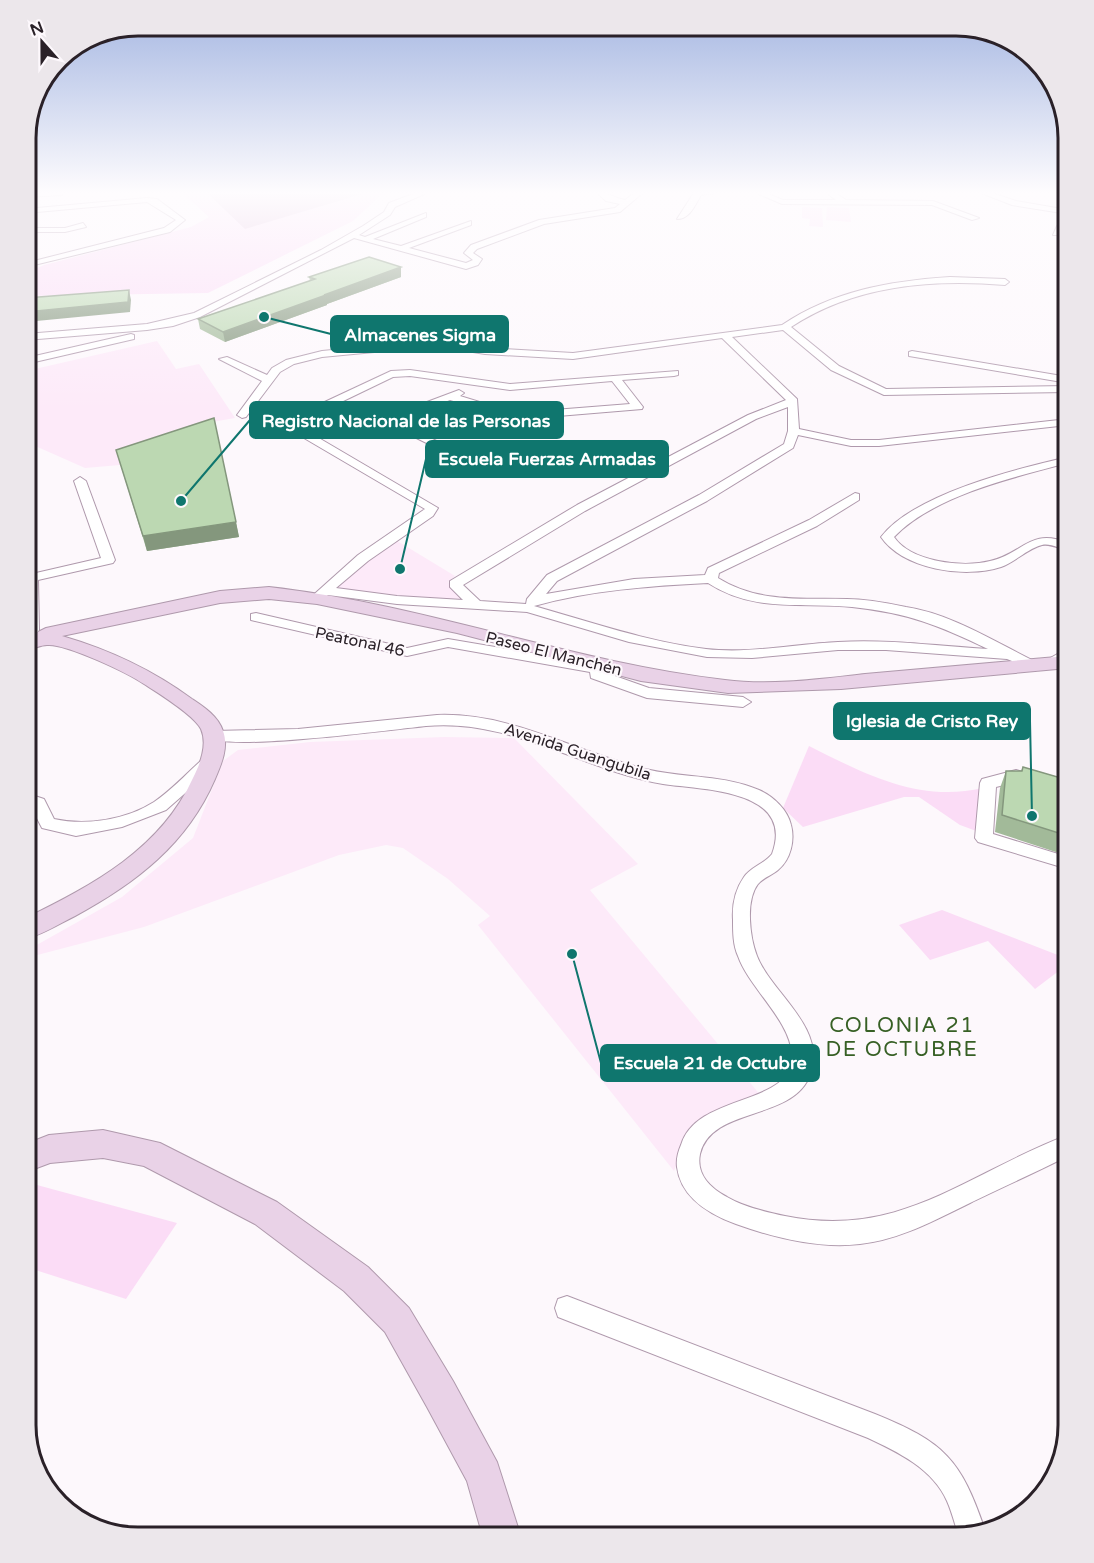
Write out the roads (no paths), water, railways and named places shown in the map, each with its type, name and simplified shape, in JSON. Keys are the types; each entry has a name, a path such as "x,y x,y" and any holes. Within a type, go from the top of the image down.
{"street":[{"path":"36,336 173,323 217,306 299,264"},
{"path":"242,415 276,370 290,363 322,354 396,345 437,343 485,351 573,356 785,327 803,312 880,286 980,279 1005,282"},
{"path":"785,327 835,368 884,392 1058,389"},
{"path":"530,605 552,578 703,498 789,446 794,431 793,401 725,336"},
{"path":"36,359 131,338"},
{"path":"912,354 1058,378"},
{"path":"224,359 268,380"},
{"path":"322,595 363,558 432,508 308,436 300,426 303,416 391,374 443,377 482,384 534,386 674,373"},
{"path":"447,398 516,416 638,407 615,378"},
{"path":"389,420 482,384"},
{"path":"447,398 522,432 516,416"},
{"path":"475,604 455,584 581,508 752,417 774,406 793,401"},
{"path":"359,407 487,470"},
{"path":"794,431 851,443 879,443 1058,423"},
{"path":"1058,464 1024,470 933,504 893,527 887,537 890,546 904,554 932,563 953,565 993,565 1037,541 1047,539 1058,543"},
{"path":"36,577 108,560 80,481"},
{"path":"711,579 713,571 813,523 855,497"},
{"path":"530,605 563,592 634,583 711,579 728,590 753,599 784,603 850,603 908,611 944,622 1006,655"},
{"name":"Paseo El Manchén","path":"36,636 220,597 269,593 322,595 641,675 696,684 757,688 1050,664"},
{"path":"322,595 530,605 634,639 707,653 752,654 838,646 886,646 1006,655 1050,664"},
{"path":"97,652 97,639 104,631 131,615"},
{"name":"Peatonal 46","path":"256,617 407,652 421,652 438,642 641,675"},
{"path":"36,636 97,652 129,664 157,680 204,719 214,736 211,762 195,802 168,839 129,872 82,901 36,924"},
{"path":"570,665 647,693 743,702"},
{"name":"Avenida Guangubila","path":"214,736 280,736 452,720 499,725 535,735 606,764 652,776 755,794 780,817 785,836 779,859 751,879 741,907 744,950 769,995 794,1028 804,1049 802,1071 795,1083 779,1094 717,1117 695,1135 687,1158 691,1179 717,1206 816,1233 861,1233 908,1221 1058,1150"},
{"path":"36,802 48,824 76,830 116,823 160,806 211,762"},
{"path":"1037,782 1016,776 988,783 984,838 1058,860"},
{"path":"36,1154 49,1149 103,1144 149,1153 266,1213 356,1279 397,1320 440,1394 484,1475 499,1527"},
{"path":"567,1308 875,1427 910,1444 936,1464 956,1487 970,1526"}],"place":[{"name":"Almacenes Sigma","path":"264,317"},
{"name":"Registro Nacional de las Personas","path":"181,501"},
{"name":"Escuela Fuerzas Armadas","path":"400,569"},
{"name":"Iglesia de Cristo Rey","path":"1032,816"},
{"name":"Escuela 21 de Octubre","path":"572,954"}],"district":[{"name":"COLONIA 21 DE OCTUBRE","path":"902,1037"}]}
